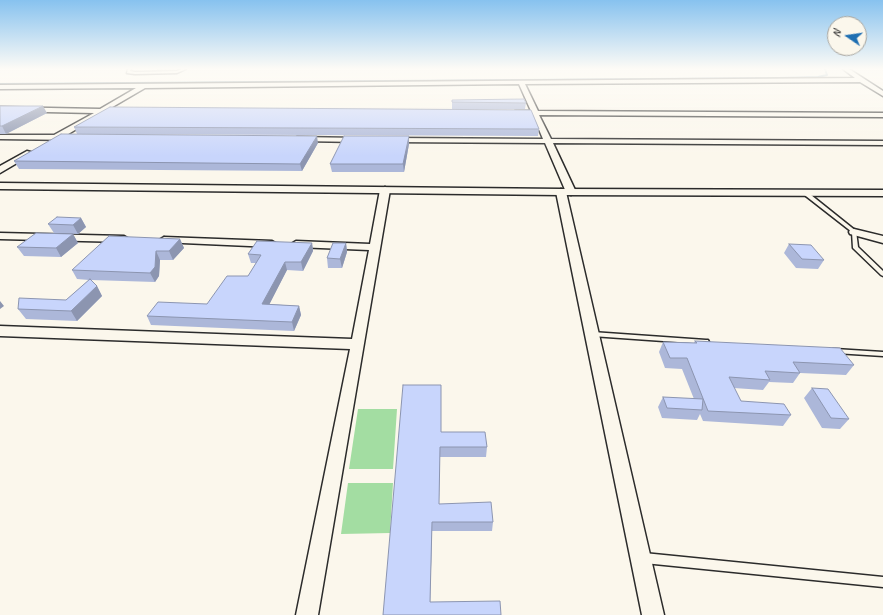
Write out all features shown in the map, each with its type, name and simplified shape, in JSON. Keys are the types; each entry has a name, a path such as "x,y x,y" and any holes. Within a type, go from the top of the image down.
{"street":[{"path":"0,170 124,98"},
{"path":"528,98 548,141 566,192 592,334 653,615"},
{"path":"0,110 127,111"},
{"path":"504,113 883,114"},
{"path":"0,137 78,138"},
{"path":"291,139 368,140"},
{"path":"384,140 883,143"},
{"path":"0,186 566,192 883,193"},
{"path":"307,615 358,344 384,190"},
{"path":"854,232 883,240"},
{"path":"0,236 137,240"},
{"path":"152,240 374,247"},
{"path":"0,331 358,344"}],"lane":[{"path":"804,192 854,232 855,246 883,274"},
{"path":"592,334 710,342"},
{"path":"828,350 883,354"},
{"path":"641,558 883,582"}],"green space":[{"path":"358,409 397,409 393,469 349,469"},
{"path":"348,483 393,483 390,533 341,534"}],"building":[{"path":"524,99 526,103 452,102 452,100"},
{"path":"0,106 43,106 0,126"},
{"path":"110,107 531,110 539,129 74,127"},
{"path":"61,134 317,136 300,164 14,161"},
{"path":"344,136 409,136 403,164 330,164"},
{"path":"57,217 81,218 73,225 48,224"},
{"path":"36,233 73,234 56,248 17,247"},
{"path":"109,236 180,239 169,251 156,251 155,267 150,273 72,270"},
{"path":"257,241 312,243 301,262 285,262 262,304 299,306 292,322 147,316 158,302 207,304 227,276 248,276 261,255 248,254"},
{"path":"333,243 346,243 340,259 327,258"},
{"path":"789,244 811,245 824,260 802,259"},
{"path":"90,279 97,286 71,311 18,309 19,298 66,300"},
{"path":"695,341 840,348 854,365 793,362 800,373 765,371 770,380 729,377 741,401 784,404 791,415 708,411 687,358 670,358 663,342 697,343"},
{"path":"403,385 441,385 441,432 485,432 487,447 440,447 439,504 491,502 493,522 432,522 430,602 500,601 501,615 383,615"},
{"path":"812,388 828,389 849,419 831,418"},
{"path":"663,397 703,399 702,410 667,408"}]}
